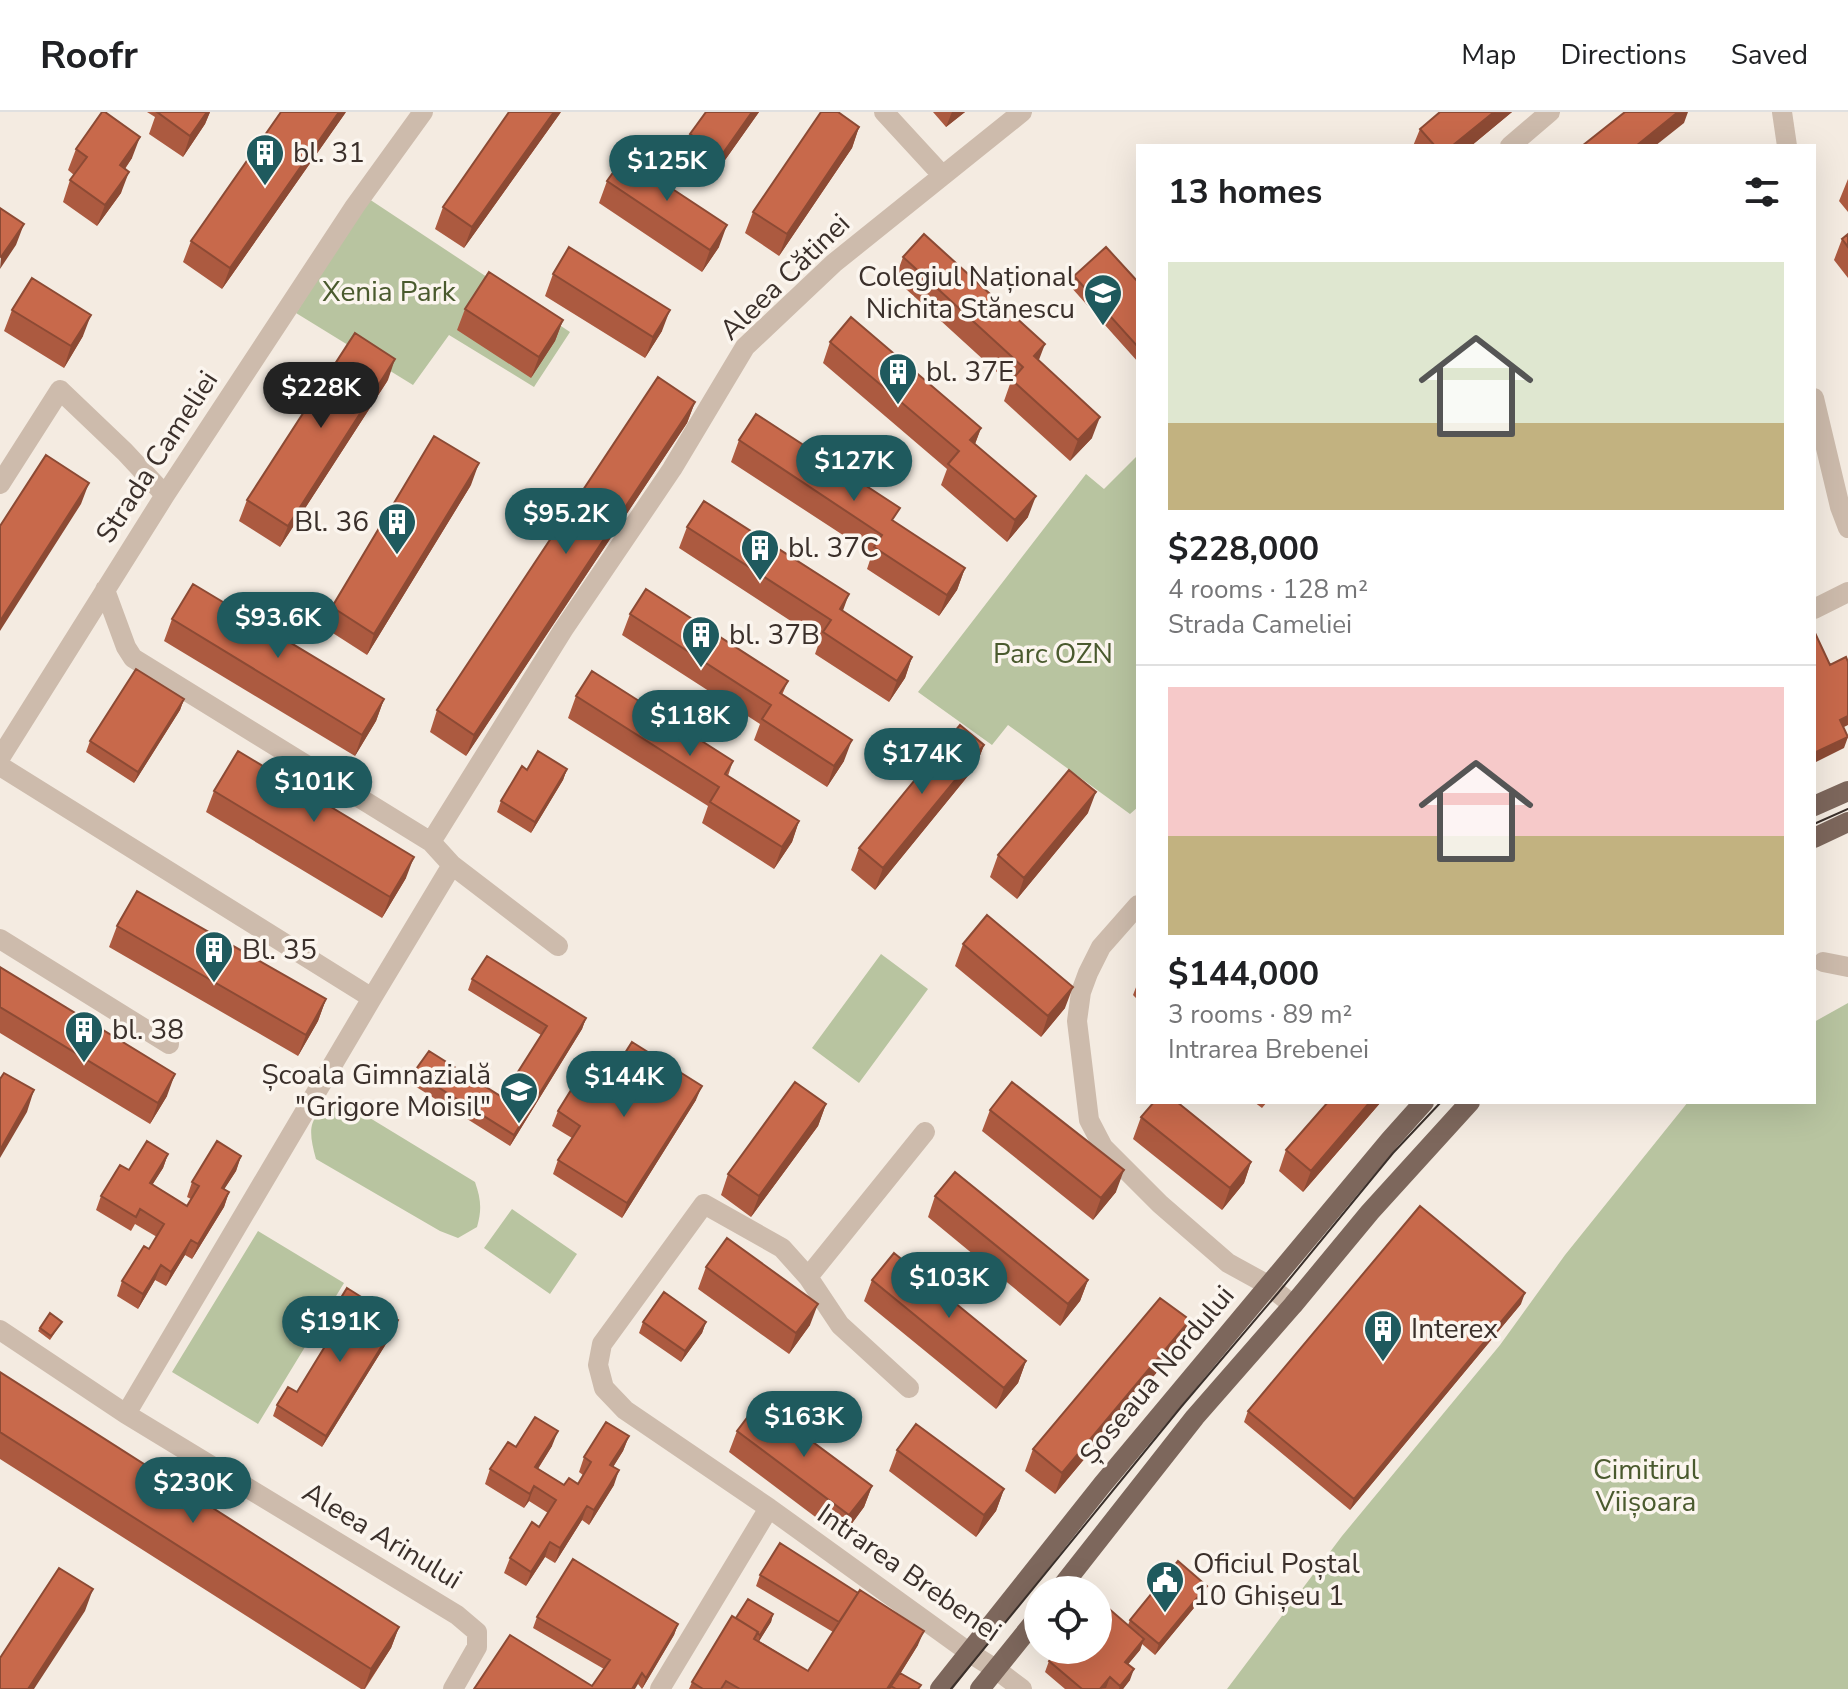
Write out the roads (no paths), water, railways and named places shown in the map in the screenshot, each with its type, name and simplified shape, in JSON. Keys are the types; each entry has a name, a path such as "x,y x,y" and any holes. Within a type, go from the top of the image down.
{"main road":[{"path":"1816,805 1848,791"},
{"path":"1816,837 1848,822"},
{"name":"Șoseaua Nordului","path":"940,1689 1102,1485 1422,1104"},
{"name":"Șoseaua Nordului","path":"1070,1576 1195,1417 1370,1212 1468,1104"},
{"path":"980,1689 1024,1635"}],"street":[{"name":"Strada Cameliei","path":"0,758 165,495 355,206 423,112"},
{"path":"884,112 942,175"},
{"name":"Aleea Cătinei","path":"431,842 563,630 672,469 745,347 834,263 1022,112"},
{"path":"1512,144 1550,112"},
{"path":"1782,112 1787,144"},
{"path":"0,484 60,390 165,495"},
{"path":"1816,406 1848,528"},
{"path":"105,590 133,658 431,842 452,865 558,946"},
{"path":"1816,608 1848,592"},
{"path":"0,766 372,998"},
{"path":"126,1414 452,865"},
{"path":"1136,907 1101,947 1081,992 1077,1021 1089,1120 1103,1147 1160,1204 1228,1263 1268,1285 1293,1305"},
{"path":"0,939 169,1044"},
{"path":"1823,962 1848,967"},
{"path":"909,1388 840,1325 808,1277 925,1132"},
{"name":"Intrarea Brebenei","path":"808,1277 782,1248 704,1204 602,1344 598,1365 604,1388 625,1410 769,1508 1022,1689"},
{"name":"Aleea Arinului","path":"0,1330 126,1414 446,1607 477,1632 477,1647 453,1689"},
{"path":"660,1689 769,1508"}],"tram line":[{"path":"1816,823 1848,809"},
{"path":"951,1689 1181,1407 1393,1153 1439,1104"}],"place":[{"name":"bl. 31","path":"265,187"},
{"name":"Colegiul Național Nichita Stănescu","path":"1103,327"},
{"name":"bl. 37E","path":"898,406"},
{"name":"Bl. 36","path":"397,556"},
{"name":"bl. 37C","path":"760,582"},
{"name":"bl. 37B","path":"701,669"},
{"name":"Bl. 35","path":"214,984"},
{"name":"bl. 38","path":"84,1064"},
{"name":"Școala Gimnazială \"Grigore Moisil\"","path":"519,1125"},
{"name":"Interex","path":"1383,1363"},
{"name":"Oficiul Poștal 10 Ghișeu 1","path":"1165,1614"}],"park label":[{"name":"Xenia Park","path":"389,292"},
{"name":"Parc OZN","path":"1053,654"},
{"name":"Cimitirul Viișoara","path":"1646,1486"}]}
